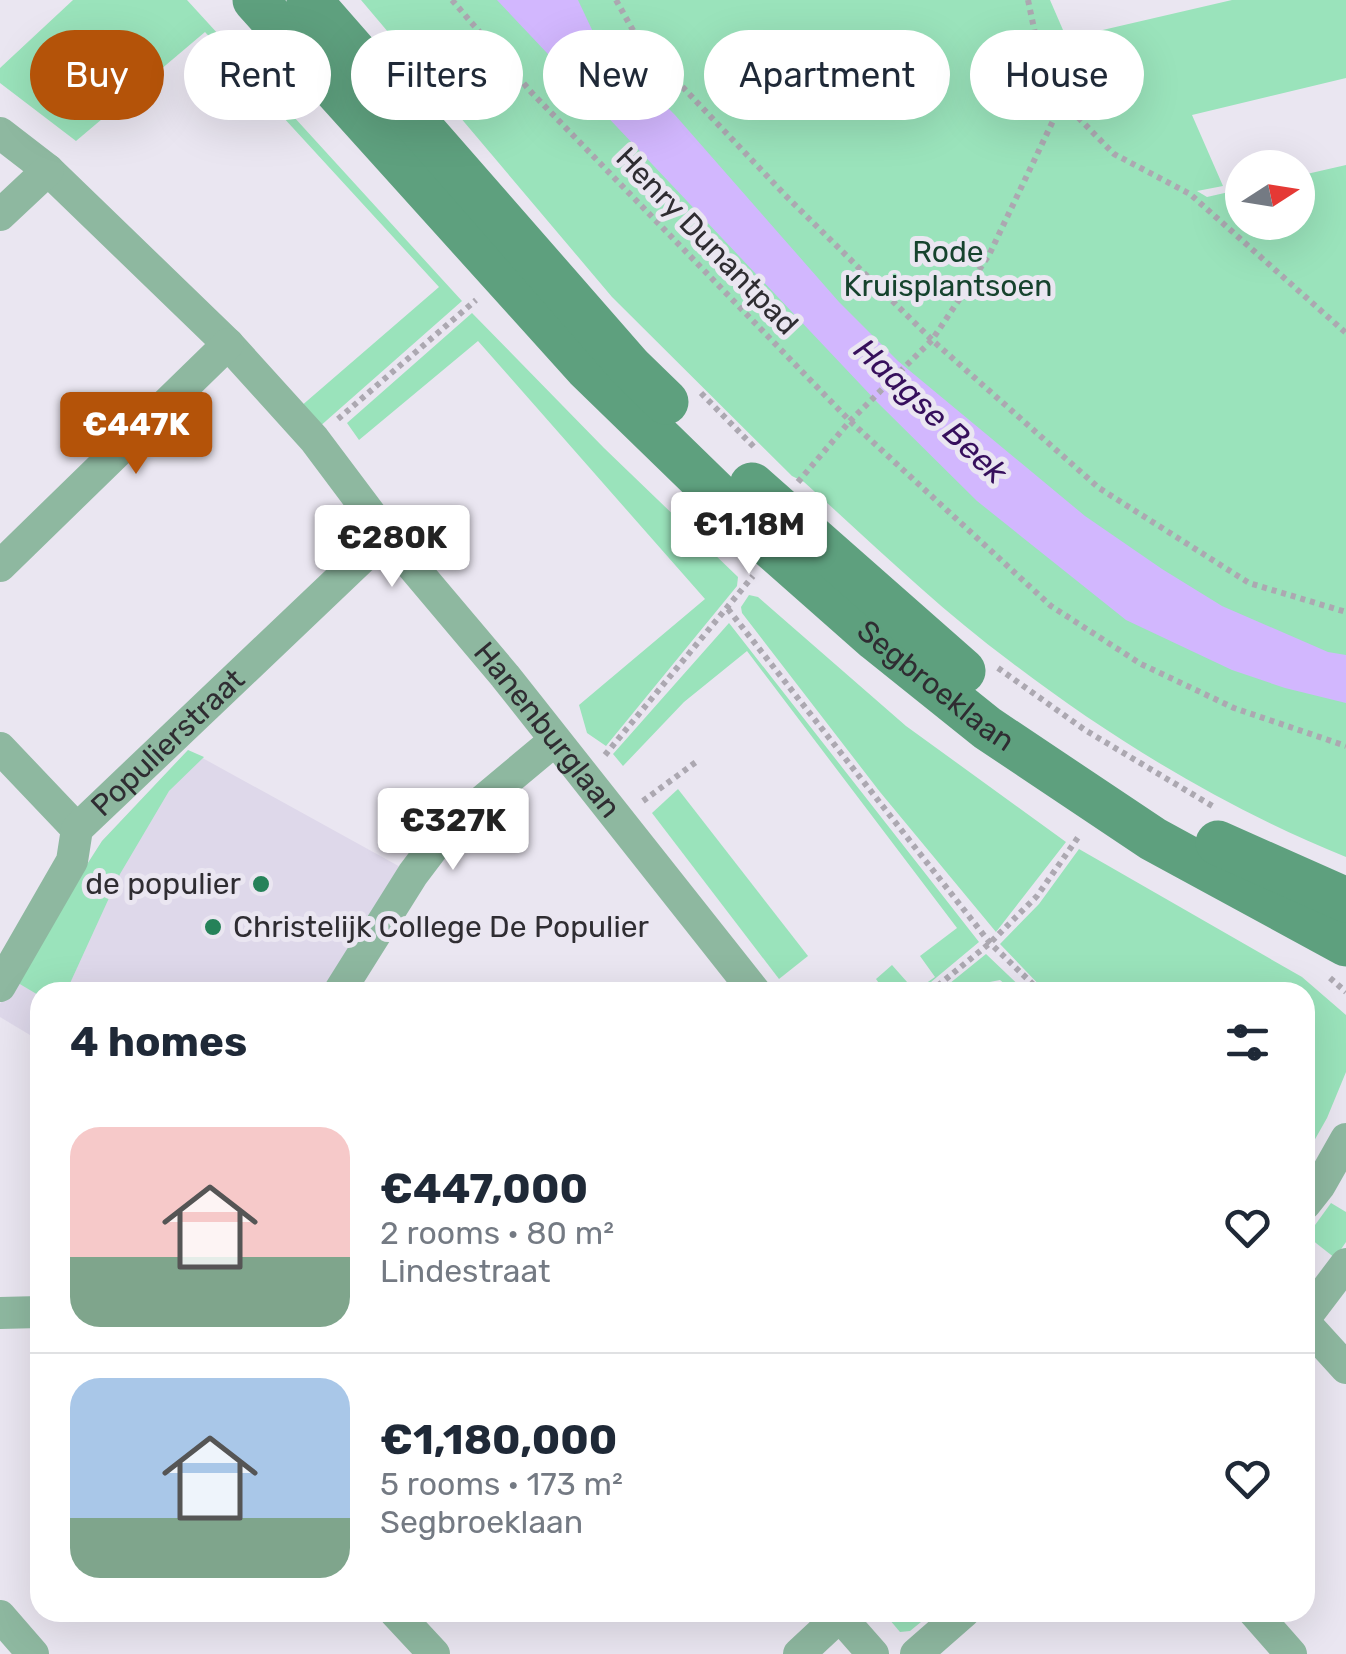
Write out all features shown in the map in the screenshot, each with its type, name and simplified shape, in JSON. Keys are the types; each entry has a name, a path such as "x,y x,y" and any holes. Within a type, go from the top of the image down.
{"main road":[{"name":"Segbroeklaan","path":"255,0 586,367 767,544 986,728 1153,839 1346,944"},
{"name":"Segbroeklaan","path":"310,0 631,368 788,520 1029,728 1224,847 1346,900"}],"street":[{"name":"Hanenburglaan","path":"0,133 48,170 228,344 314,439 386,535 504,676 746,982"},
{"path":"0,216 48,170"},
{"path":"0,566 228,344"},
{"name":"Populierstraat","path":"0,986 72,861 77,829 386,535"},
{"path":"346,982 413,874 444,833 554,741"},
{"path":"0,748 77,829"},
{"path":"1315,1191 1346,1139"},
{"path":"1315,1306 1346,1264"},
{"path":"0,1313 30,1312"},
{"path":"1315,1332 1346,1368"},
{"path":"0,1616 33,1654"},
{"path":"404,1622 434,1654"},
{"path":"798,1654 832,1622"},
{"path":"847,1622 873,1654"},
{"path":"916,1654 953,1622"},
{"path":"1263,1622 1291,1654"}],"path":[{"name":"Henry Dunantpad","path":"452,0 532,93 850,421 1051,606 1141,664 1234,708 1346,746"},
{"path":"616,0 639,41 785,195 932,340 1100,488 1249,583 1346,612"},
{"path":"1028,0 1034,30"},
{"path":"794,486 850,421 932,340 989,255 1053,120"},
{"path":"1080,120 1114,154 1190,194 1346,333"},
{"path":"314,439 482,295"},
{"path":"698,390 766,459"},
{"path":"584,779 756,571"},
{"path":"728,608 990,943 1031,982"},
{"name":"Segbroeklaan","path":"984,659 1085,730 1227,813"},
{"path":"618,819 696,762"},
{"path":"942,982 990,943 1037,896 1080,836"}],"shaded area":[{"name":"Christelijk College De Populier","path":"188,750 413,874 345,982 30,982 30,1035 0,1017 0,1004 102,841"}],"green space":[{"path":"73,0 187,0 214,30 184,30 184,50 164,67 164,30 41,30"},
{"name":"Rode Kruisplantsoen","path":"361,0 1050,0 1063,30 970,30 970,120 1144,120 1144,30 1103,30 1232,0 1346,0 1346,78 1192,115 1223,186 1197,191 1207,197 1225,193 1225,240 1315,240 1315,172 1346,165 1346,857 1258,817 1172,771 1011,662 931,597 804,482 792,476 612,297 462,120 523,120 523,30 386,30"},
{"path":"30,40 30,106 0,83 0,68"},
{"path":"48,120 101,120 76,141"},
{"path":"286,120 297,120 462,301 318,428 300,407 439,287"},
{"path":"472,313 738,577 737,586 606,746 587,733 579,705 705,599 478,341 359,440 347,423"},
{"path":"749,595 758,597 906,726 1066,842 996,932 880,792 742,613 741,607"},
{"path":"729,623 979,942 931,982 928,982 935,977 920,956 957,928 747,651 684,702 623,766 613,754"},
{"path":"188,750 204,757 169,791 120,874 71,982 30,982 30,990 13,980 102,841"},
{"path":"678,789 808,956 779,979 652,813"},
{"path":"1079,849 1308,982 1036,982 1000,944 1039,904"},
{"path":"986,954 1015,982 1000,980 951,982"},
{"path":"892,965 907,982 878,982 876,979"},
{"path":"1315,988 1346,1015 1346,1072 1315,1139"},
{"path":"1331,1203 1346,1212 1346,1242 1335,1258 1315,1242 1315,1225"},
{"path":"892,1622 921,1622 910,1631 900,1632"}],"water":[{"path":"497,0 578,0 592,30 543,30 543,49"},
{"name":"Haagse Beek","path":"610,120 679,120 839,302 898,361 1085,516 1162,569 1222,606 1328,652 1346,655 1346,703 1232,670 1126,620 977,501 878,403"}],"place":[{"name":"de populier","path":"261,884"},
{"name":"Christelijk College De Populier","path":"213,927"}]}
